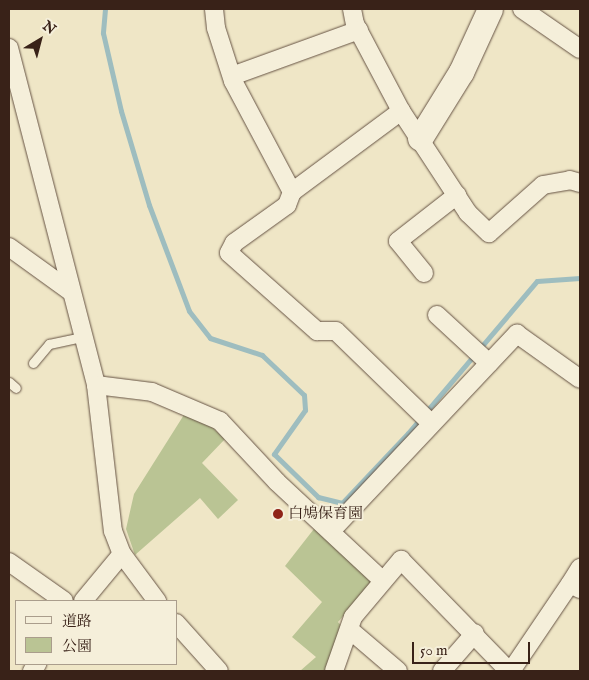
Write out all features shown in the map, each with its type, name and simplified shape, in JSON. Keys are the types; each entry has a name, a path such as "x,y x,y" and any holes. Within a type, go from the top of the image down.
{"street":[{"path":"214,9 216,28 232,76 248,114 292,192"},
{"path":"352,9 359,30 401,110 468,213 489,233 543,185 570,180 580,183"},
{"path":"420,138 464,65 490,9"},
{"path":"522,9 580,49"},
{"path":"232,76 359,30"},
{"path":"9,48 82,337 96,385 113,530 122,554 155,600"},
{"path":"401,110 292,192 287,205 234,243 228,253 317,331 336,331 430,422"},
{"path":"424,274 398,241 457,195"},
{"path":"9,247 70,290"},
{"path":"437,315 489,363"},
{"path":"332,530 430,422 517,334 580,379"},
{"path":"96,385 152,392 220,420 278,482 332,530 382,580"},
{"path":"84,600 122,554"},
{"path":"334,671 353,617 382,580 401,560 475,633 510,671 575,586 580,568"},
{"path":"9,562 63,600"},
{"path":"178,625 219,671"},
{"path":"350,630 398,671"},
{"path":"442,671 475,633"}],"lane":[{"path":"34,357 54,342 82,337"}],"green space":[{"path":"187,410 203,419 225,439 202,463 238,500 218,519 200,498 135,555 126,529 134,494"},
{"path":"317,525 375,580 338,622 344,629 329,671 300,671 316,657 292,637 322,602 285,566"}],"waterway":[{"path":"105,9 103,33 121,111 149,205 189,311 210,338 262,355 304,395 305,410 274,454 318,497 342,503 408,433 537,281 580,278"}],"place":[{"name":"白鳩保育園","path":"278,514"}]}
